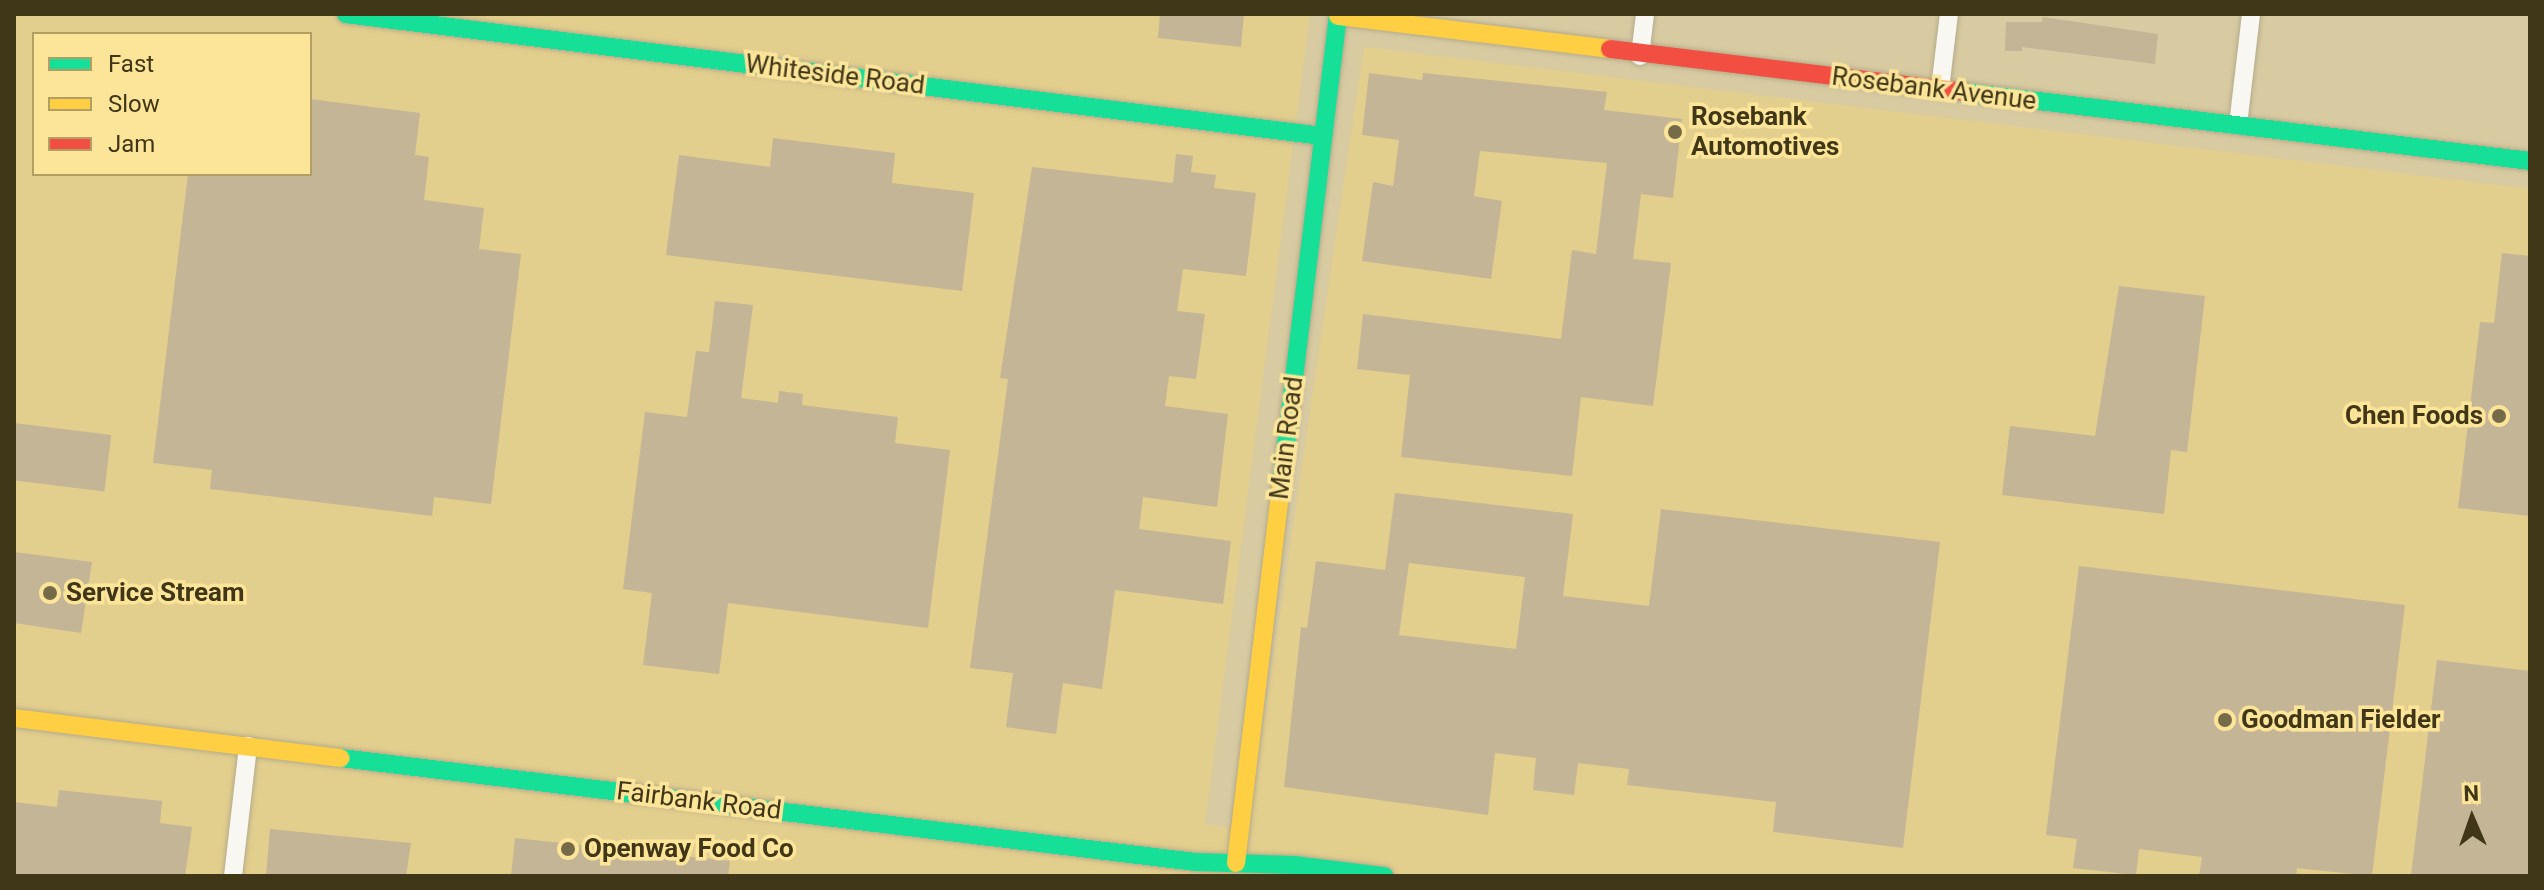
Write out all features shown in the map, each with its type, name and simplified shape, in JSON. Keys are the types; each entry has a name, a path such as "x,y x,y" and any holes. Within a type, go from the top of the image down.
{"main road":[{"name":"Whiteside Road","path":"346,14 1323,136"},
{"name":"Main Road","path":"1236,863 1338,15"},
{"name":"Rosebank Avenue","path":"1338,15 1640,56 2530,161"},
{"name":"Fairbank Road","path":"14,718 1236,863 1384,876"}],"street":[{"path":"1640,56 1645,14"},
{"path":"1940,89 1949,14"},
{"path":"2238,125 2251,14"},
{"path":"233,876 248,746"}],"shaded area":[{"path":"14,14 1310,14 1205,824 1248,830 1364,47 2530,189 2530,876 14,876"}],"building":[{"path":"1160,14 1244,14 1241,47 1158,38"},
{"path":"2043,17 2158,34 2155,64 2022,47 2022,51 2005,51 2006,22 2042,22"},
{"path":"1369,73 1422,80 1423,73 1607,92 1604,110 1682,119 1673,198 1641,194 1633,259 1671,263 1653,406 1581,397 1572,476 1401,457 1410,375 1357,369 1363,314 1561,339 1572,250 1596,254 1607,163 1480,151 1474,196 1502,201 1491,279 1362,261 1373,182 1393,186 1399,140 1362,135"},
{"path":"312,99 420,113 415,155 429,157 424,200 484,208 479,249 521,254 491,504 434,497 432,516 210,489 212,470 153,463 188,176 312,176"},
{"path":"773,138 895,153 892,183 974,193 962,291 666,255 679,155 770,167"},
{"path":"1176,154 1193,156 1191,172 1216,175 1214,188 1256,193 1246,276 1183,269 1177,311 1205,314 1196,379 1169,376 1165,406 1228,414 1217,507 1143,497 1139,529 1231,541 1223,604 1115,590 1102,689 1063,683 1056,734 1006,727 1013,673 970,668 1008,379 1000,378 1032,167 1173,183"},
{"name":"Chen Foods","path":"2502,253 2530,256 2530,516 2458,508 2480,322 2494,323"},
{"path":"2119,286 2205,296 2187,452 2171,450 2164,514 2002,495 2010,426 2095,436"},
{"path":"715,301 753,305 741,398 778,403 779,391 803,394 802,405 898,417 895,443 950,450 928,628 728,603 719,674 643,665 652,593 623,589 645,412 687,417 696,351 709,352"},
{"path":"14,423 111,435 104,492 14,480"},
{"path":"1395,493 1573,514 1563,596 1649,606 1661,509 1940,542 1903,848 1773,832 1776,802 1627,785 1629,769 1578,763 1574,795 1533,790 1536,758 1495,753 1488,815 1284,787 1301,627 1307,628 1316,561 1385,570","holes":["1409,563 1525,577 1516,649 1399,635"]},
{"name":"Service Stream","path":"14,552 92,562 81,633 14,623"},
{"name":"Goodman Fielder","path":"2079,566 2405,605 2372,876 2297,868 2296,876 2199,876 2202,857 2139,849 2136,875 2073,868 2077,839 2046,835"},
{"path":"2437,660 2530,671 2530,876 2411,876"},
{"path":"59,790 162,801 160,823 192,827 185,876 14,876 14,802 57,807"},
{"path":"270,829 411,843 406,876 266,876"},
{"name":"Openway Food Co","path":"515,838 730,861 728,876 511,876"}],"traffic: fast":[{"path":"346,14 1323,136"},
{"path":"1281,486 1338,14"},
{"path":"1965,92 2530,161"},
{"path":"341,758 1195,862 1294,865 1384,876"}],"traffic: slow":[{"path":"1338,16 1610,49"},
{"path":"1236,863 1281,486"},
{"path":"14,718 341,758"}],"traffic: jam":[{"path":"1610,49 1965,92"}],"place":[{"name":"Rosebank Automotives","path":"1675,132"},
{"name":"Chen Foods","path":"2499,416"},
{"name":"Service Stream","path":"50,593"},
{"name":"Goodman Fielder","path":"2225,720"},
{"name":"Openway Food Co","path":"568,849"}]}
